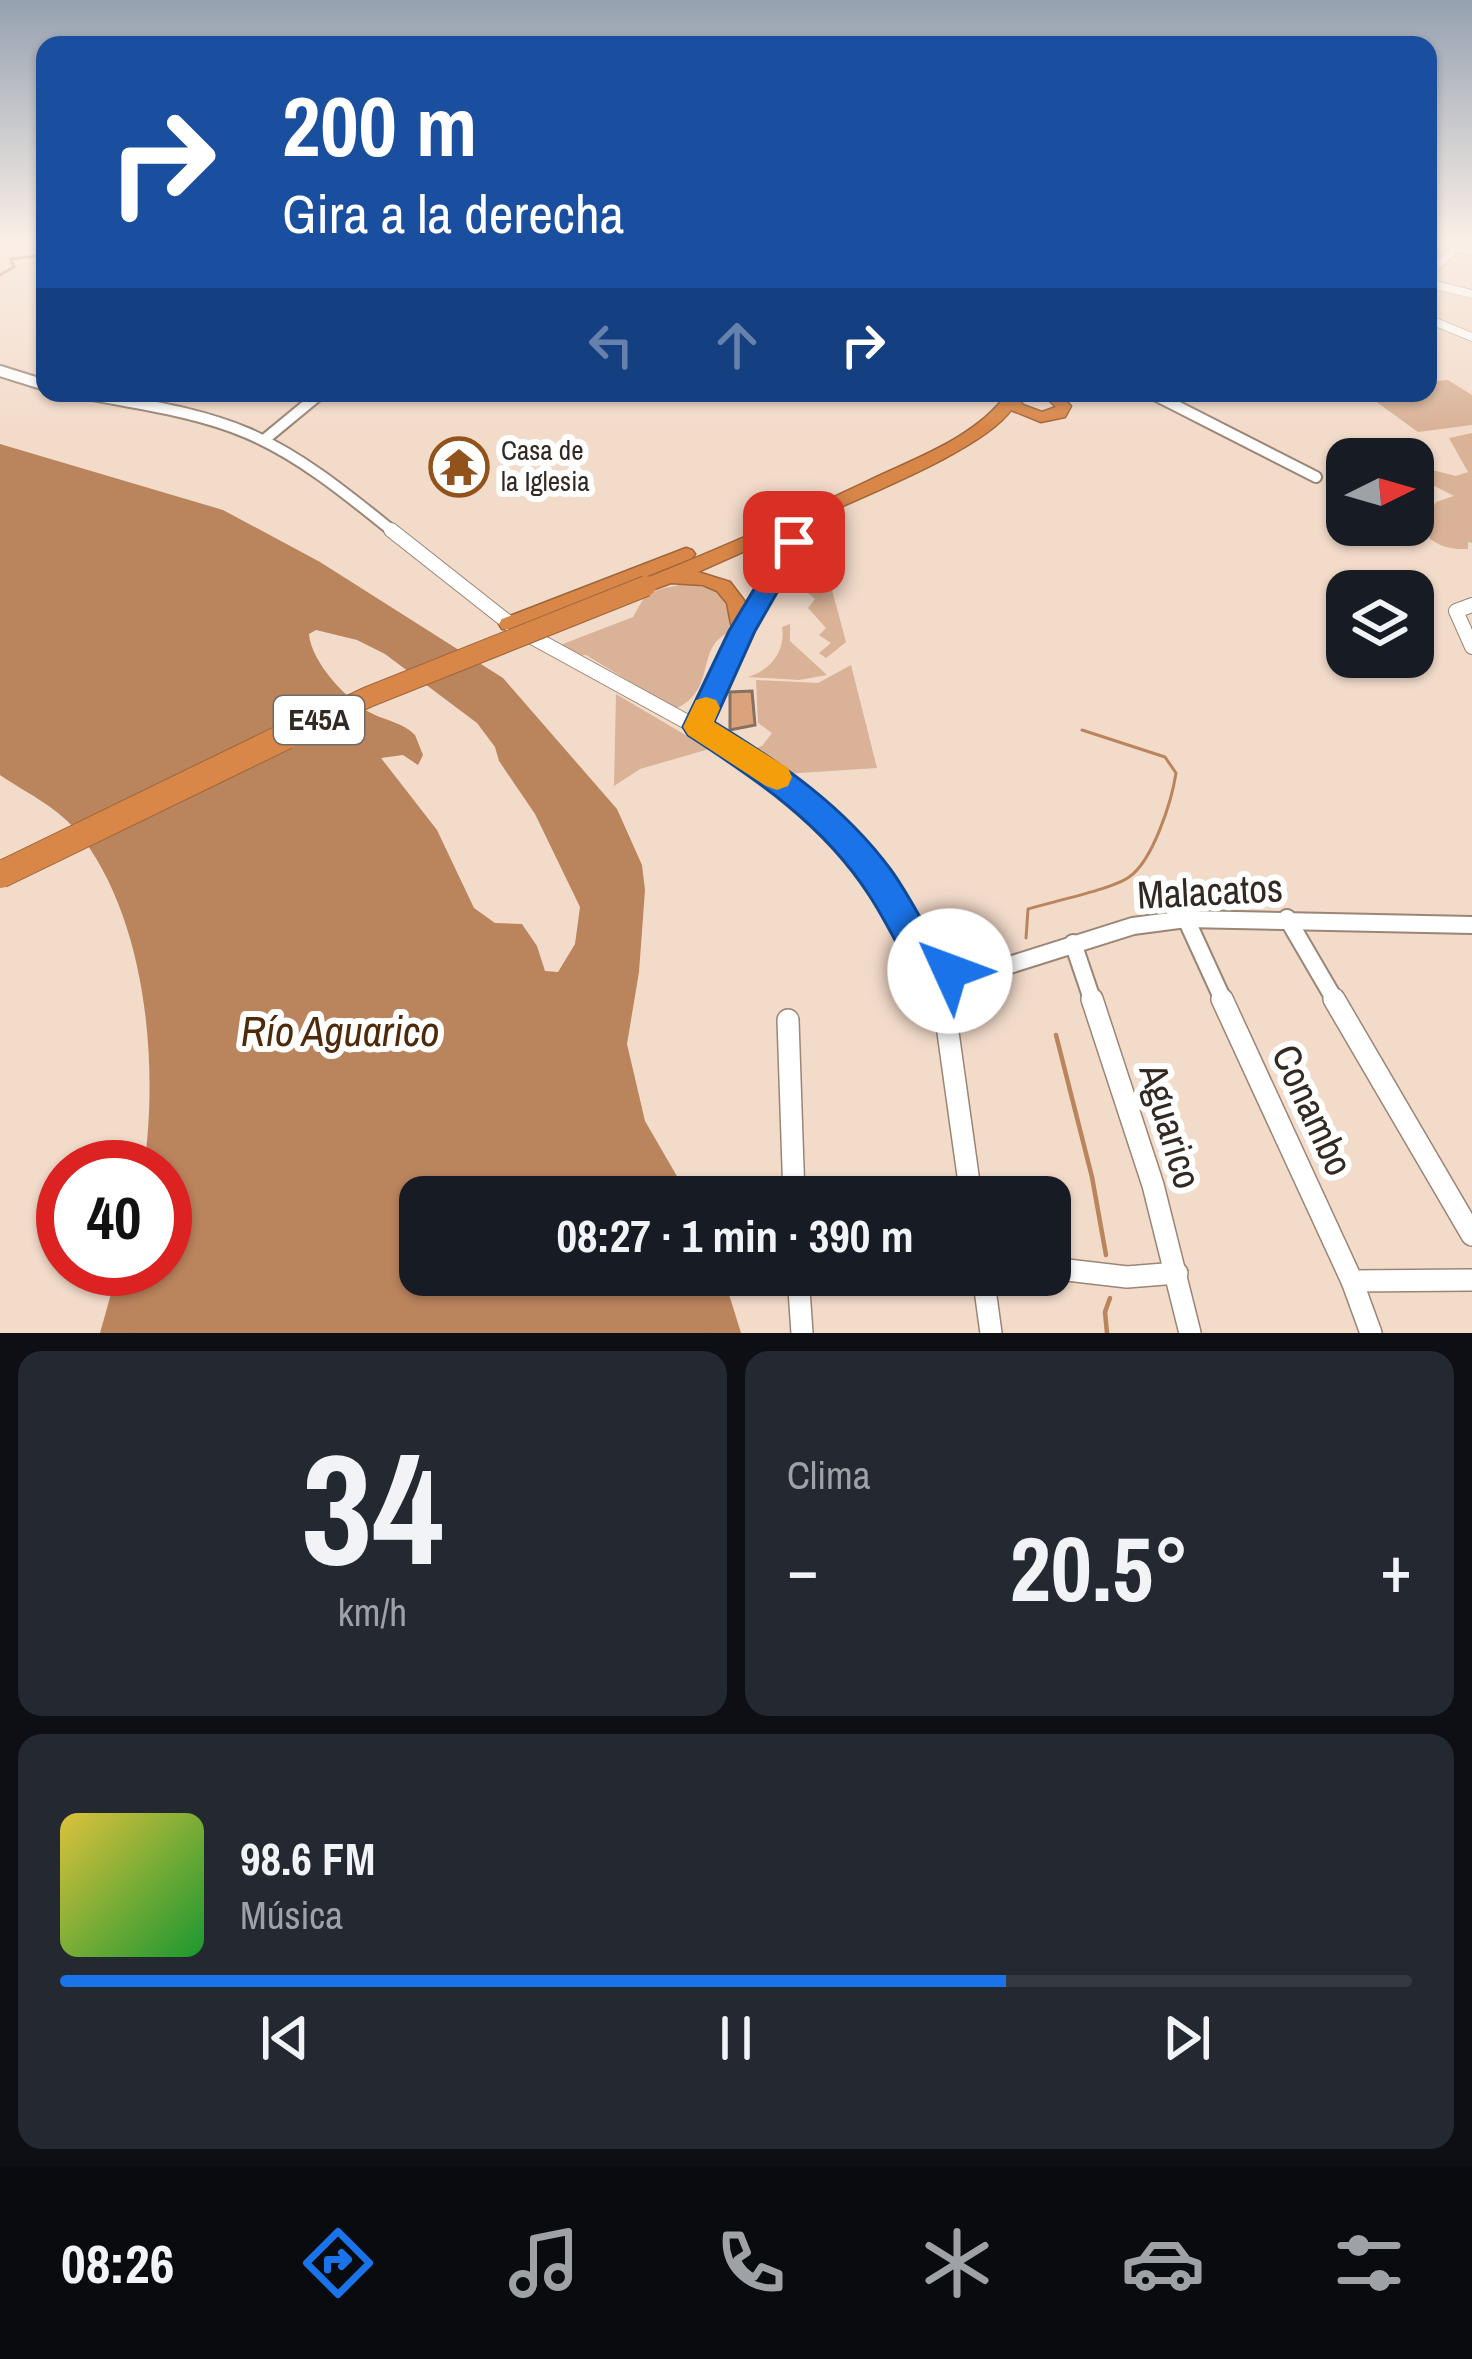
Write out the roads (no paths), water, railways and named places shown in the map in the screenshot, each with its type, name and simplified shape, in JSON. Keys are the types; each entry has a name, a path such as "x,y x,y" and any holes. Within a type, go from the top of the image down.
{"highway":[{"name":"E45A","path":"970,435 997,418 1010,402"},
{"path":"1017,402 1020,411 1041,417 1056,415 1066,402"},
{"name":"E45A","path":"0,875 368,697 653,583 834,503 970,435 1005,421 1041,417"},
{"path":"509,624 834,503"},
{"path":"698,727 742,631 794,542 834,503"},
{"path":"653,583 694,577 727,589 740,607 742,631"}],"street":[{"path":"1437,322 1471,335"},
{"path":"0,371 36,382"},
{"path":"125,402 264,440 363,505 509,624 560,656 698,727 774,775 830,823 880,882 928,965"},
{"path":"264,440 310,402"},
{"path":"1169,402 1316,477"},
{"path":"1472,605 1456,611 1472,647"},
{"path":"1287,918 1472,1235"},
{"name":"Malacatos","path":"959,981 1133,926 1186,919 1472,925"},
{"name":"Conambo","path":"1186,919 1372,1333"},
{"name":"Aguarico","path":"1073,943 1118,1072 1190,1333"},
{"path":"939,965 959,981 962,1004 946,1018 922,1012 909,990 917,969 939,965"},
{"path":"946,1018 968,1176"},
{"path":"788,1020 793,1176"},
{"path":"1071,1270 1127,1277 1177,1274"},
{"path":"1352,1281 1472,1280"},
{"path":"799,1296 802,1333"},
{"path":"985,1296 991,1333"}],"water":[{"name":"Río Aguarico","path":"0,448 218,513 314,566 497,683 610,815 631,865 634,890 627,972 614,1044 633,1126 663,1176 399,1176 399,1296 714,1296 725,1333 116,1333 126,1296 192,1296 192,1140 161,1140 160,1035 141,939 125,894 83,823 0,764","holes":["316,630 357,640 385,654 477,723 535,814 580,907 575,944 558,972 545,971 537,946 522,924 495,923 474,908 437,830 381,758 403,755 418,765 423,755 415,735 363,708 342,691 316,657 309,634"]}],"waterway":[{"path":"0,448 218,513 314,566 497,683 610,815 631,865 634,890 627,972 614,1044 633,1126 663,1176"},
{"path":"1026,938 1028,909 1110,886 1138,869 1160,829 1170,798 1176,773 1165,757 1082,730"},
{"path":"0,764 83,823 106,855 125,895 141,939 160,1036 161,1140"},
{"path":"1056,1035 1092,1177 1106,1255"},
{"path":"116,1333 126,1296"},
{"path":"714,1296 725,1333"},
{"path":"1107,1333 1105,1312 1110,1298"}],"place":[{"name":"Casa de la Iglesia","path":"459,467"}]}
